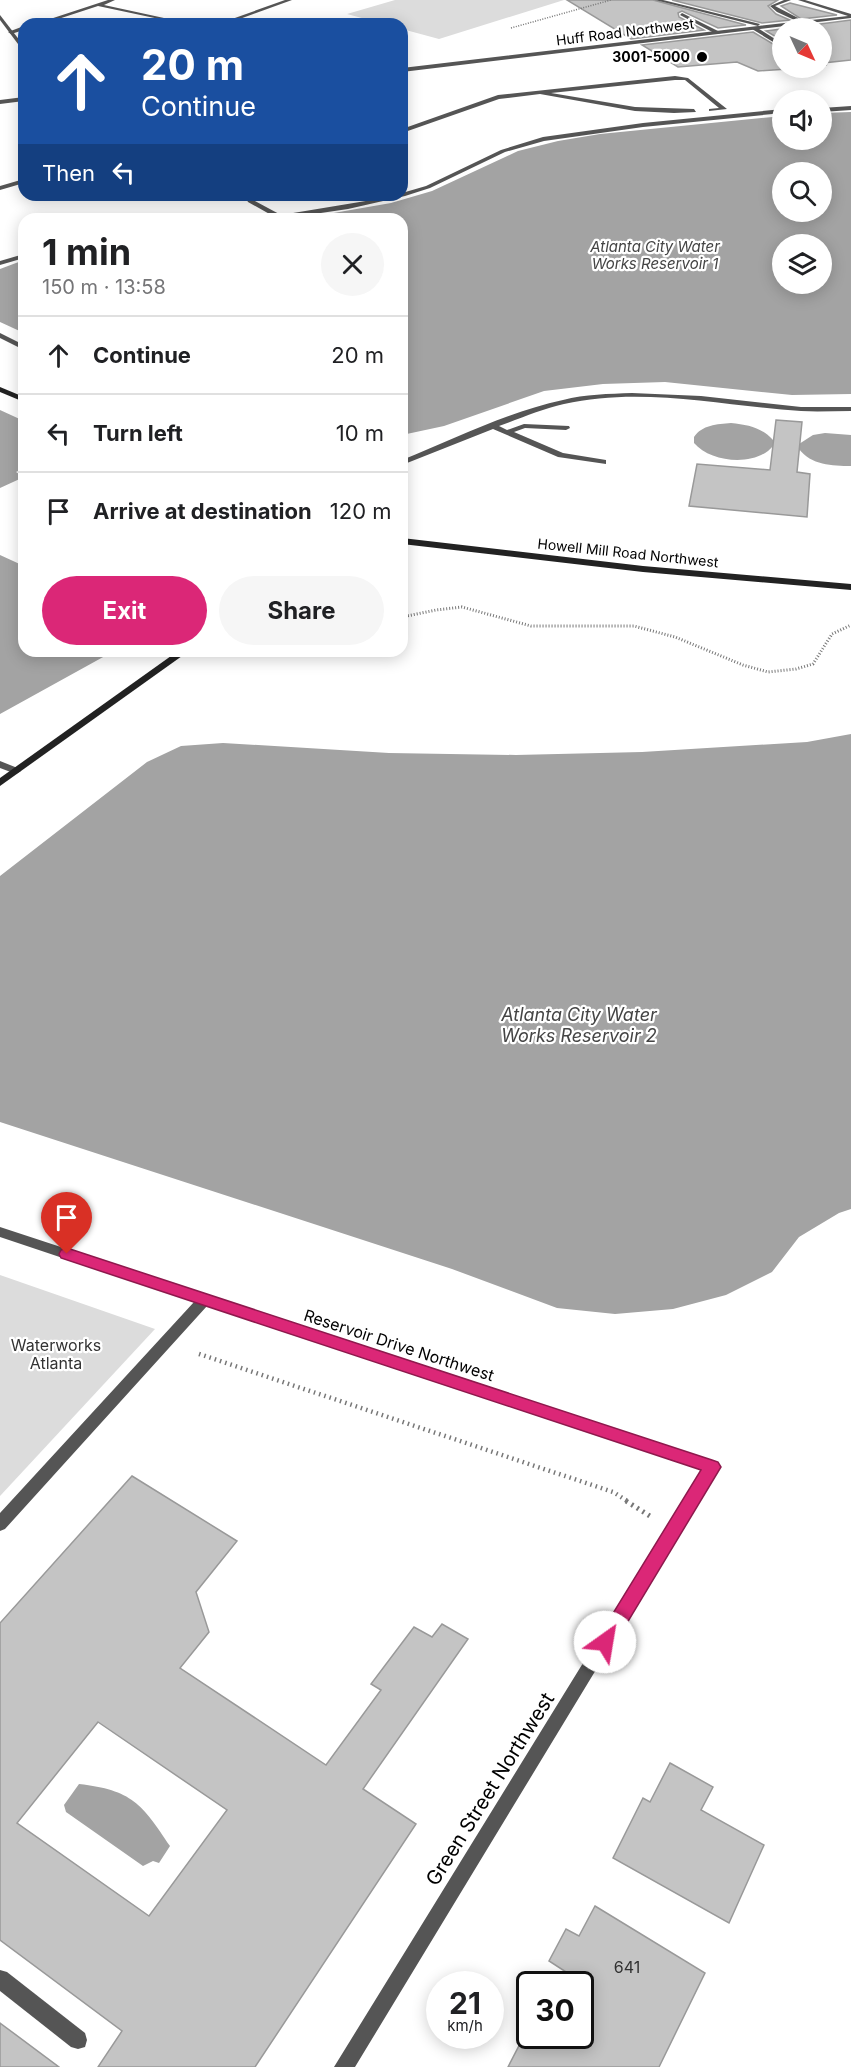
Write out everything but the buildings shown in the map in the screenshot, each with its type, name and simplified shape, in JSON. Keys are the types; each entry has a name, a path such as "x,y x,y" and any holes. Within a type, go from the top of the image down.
{"main road":[{"path":"0,389 18,397"},
{"name":"Howell Mill Road Northwest","path":"408,542 643,569 851,587"},
{"path":"0,783 176,657"}],"street":[{"path":"57,18 113,0"},
{"path":"238,18 290,0"},
{"path":"657,0 762,27"},
{"path":"789,0 772,6 778,12 794,18"},
{"path":"800,0 851,16"},
{"path":"97,5 159,18"},
{"path":"682,14 718,33"},
{"path":"0,16 18,42"},
{"name":"Huff Road Northwest","path":"832,18 851,16"},
{"name":"Huff Road Northwest","path":"408,69 772,26"},
{"path":"754,28 772,39"},
{"path":"11,32 18,30"},
{"path":"408,129 498,97 537,92 675,78 686,79 724,109 670,113 537,92"},
{"path":"0,102 18,100"},
{"path":"832,109 851,108"},
{"path":"408,193 428,187 503,151 543,139 632,126 772,112"},
{"path":"0,188 18,183"},
{"path":"250,201 272,213"},
{"path":"307,213 376,201"},
{"path":"1,262 18,258"},
{"path":"0,335 18,345"},
{"path":"408,461 553,403 590,398 679,397 804,409 851,409"},
{"path":"492,426 561,455 603,462"},
{"path":"508,432 524,426 566,428"},
{"path":"435,450 447,454"},
{"path":"0,764 16,771"},
{"name":"Reservoir Drive Northwest","path":"0,1232 712,1467 672,1533"},
{"path":"0,1524 205,1299"},
{"name":"Green Street Northwest","path":"344,2067 672,1533"},
{"path":"0,1979 78,2040"}],"path":[{"path":"511,28 611,0"},
{"path":"408,616 467,607 530,626 557,627 610,623 675,636 754,671 779,673 794,671 813,664 831,635 851,625"},
{"path":"198,1354 613,1492 638,1506 672,1533"}],"green space":[{"path":"395,0 564,0 439,39 408,31 408,18 362,18 347,14"},
{"name":"Waterworks Atlanta","path":"0,1275 155,1329 0,1496"}],"water":[{"name":"Atlanta City Water Works Reservoir 1","path":"851,112 851,394 792,395 665,382 603,384 544,391 444,426 408,434 408,213 334,213 408,201 408,198 432,191 518,151 600,134 772,117 772,150 832,150 832,113"},
{"path":"18,262 18,330 0,322 0,269"},
{"path":"0,410 18,418 18,471 16,472 18,480 0,488"},
{"path":"731,423 759,429 773,440 773,446 756,457 734,460 711,455 694,443 694,437 701,430"},
{"path":"825,433 851,435 851,466 829,465 816,461 799,449 799,444 813,435"},
{"path":"0,555 18,563 18,657 103,657 0,714"},
{"name":"Atlanta City Water Works Reservoir 2","path":"851,734 851,1209 839,1213 799,1237 772,1272 726,1295 673,1309 615,1314 557,1308 452,1269 0,1122 0,876 147,762 181,746 223,743 389,753 516,755 642,752 807,742"},
{"path":"79,1784 112,1790 134,1801 151,1819 170,1846 159,1863 153,1861 143,1866 66,1812 64,1805"}],"place":[{"name":"3001-5000","path":"702,57"}],"route":[{"path":"67,1254 712,1467 605,1642"}]}
